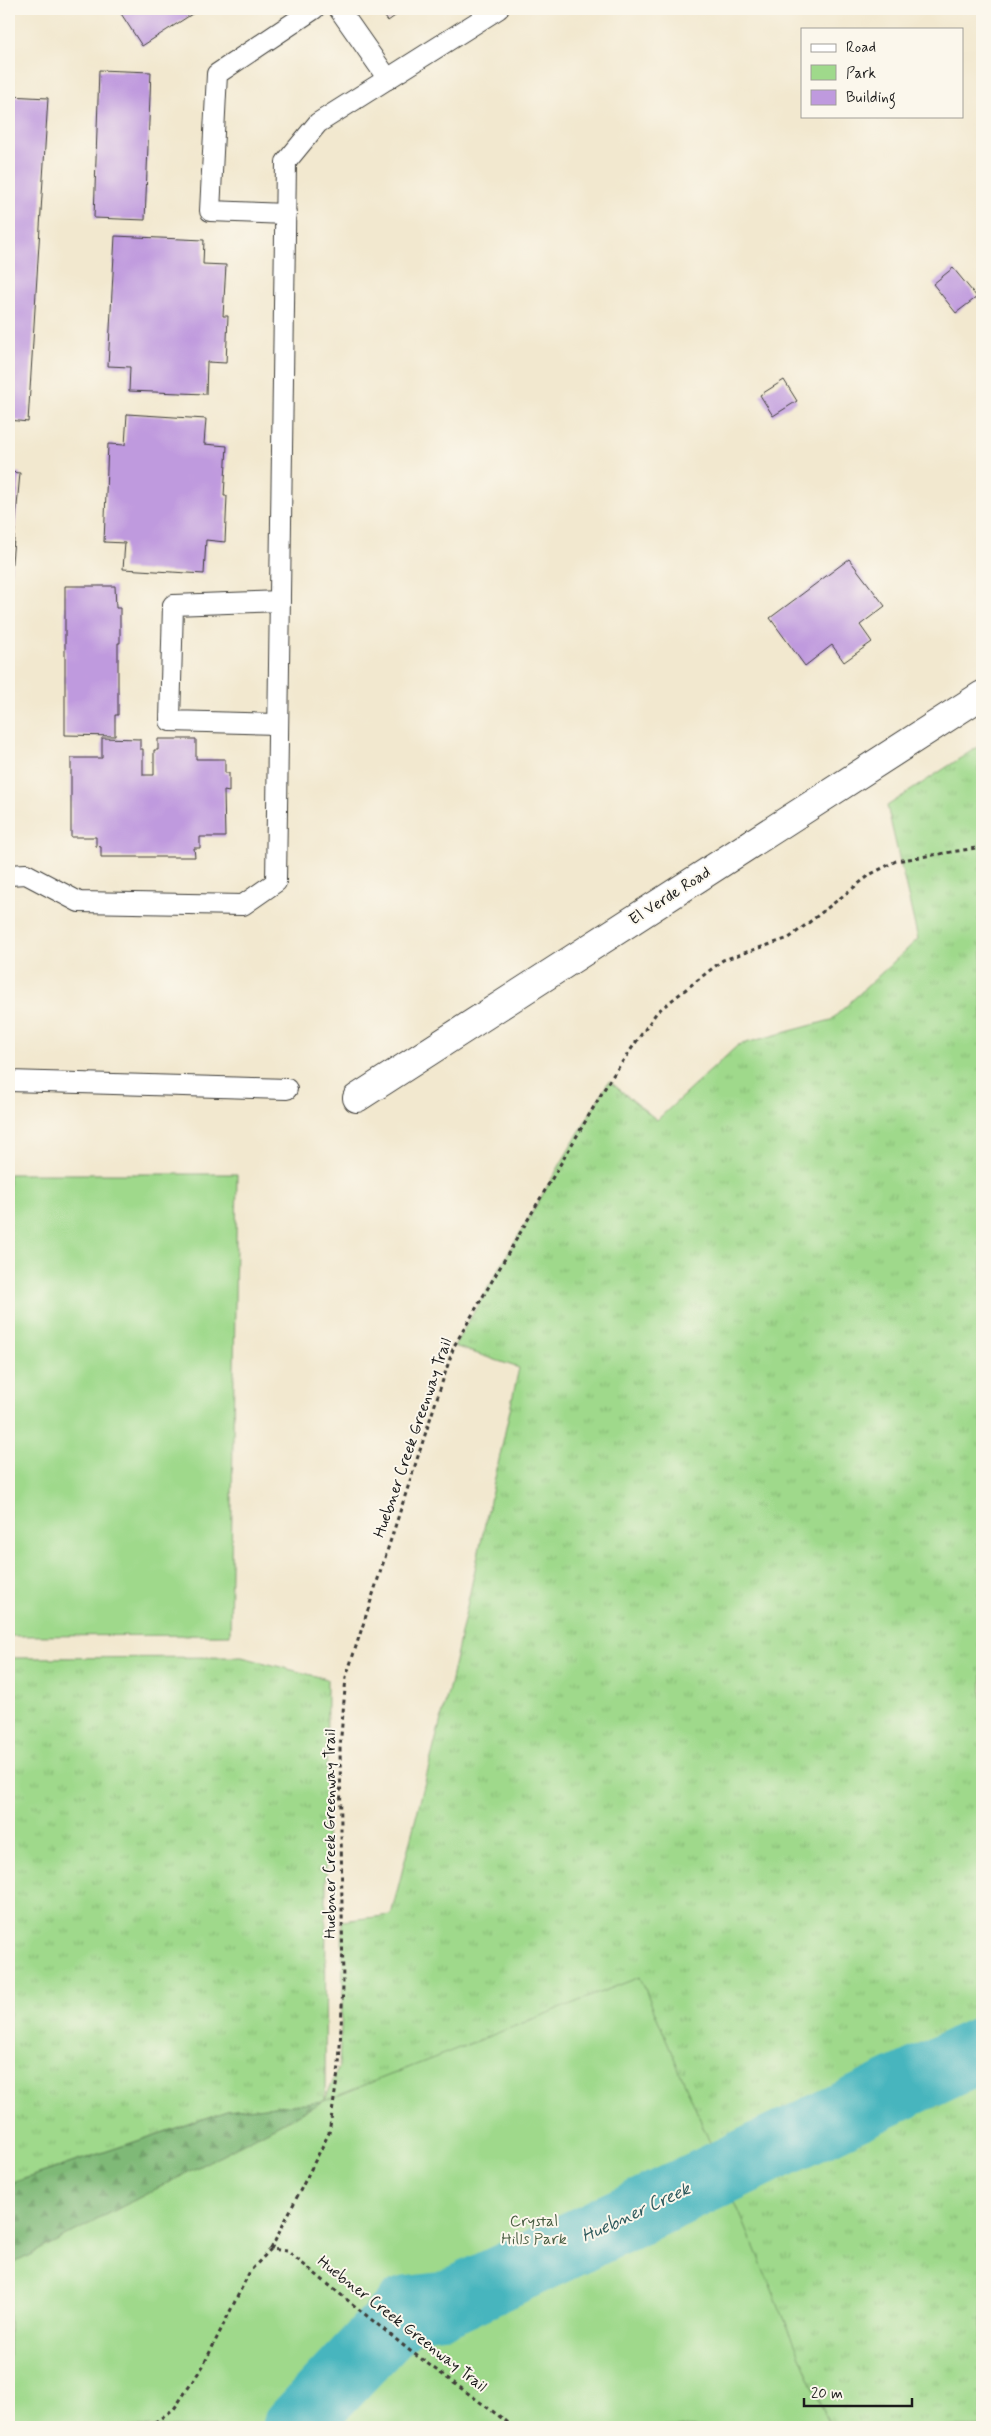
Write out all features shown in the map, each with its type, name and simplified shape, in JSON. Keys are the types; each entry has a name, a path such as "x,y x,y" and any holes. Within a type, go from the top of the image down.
{"street":[{"name":"El Verde Road","path":"357,1098 982,695"}],"lane":[{"path":"286,214 210,211 217,74 314,9"},
{"path":"339,9 388,79"},
{"path":"9,874 26,874 79,902 242,905 276,882 286,162 318,123 498,9"},
{"path":"278,724 170,721 173,605 280,600"},
{"path":"9,1081 288,1089"}],"path":[{"name":"Huebner Creek Greenway Trail","path":"148,2427 174,2409 202,2366 250,2271 271,2249 328,2133 339,2066 343,1988 340,1748 346,1677 454,1346 609,1081 657,1012 724,960 789,938 879,870 896,861 982,847"},
{"name":"Huebner Creek Greenway Trail","path":"271,2249 287,2251 360,2308 409,2350 514,2427"}],"green space":[{"path":"982,744 982,2427 9,2427 9,2266 323,2102 227,2111 9,2184 9,1658 242,1657 327,1679 325,2100 339,2066 343,1987 342,1921 391,1915 450,1684 519,1368 454,1346 609,1081 657,1120 738,1045 831,1020 918,939 887,806"},
{"path":"9,1174 237,1174 230,1635 9,1636"},
{"name":"Crystal Hills Park","path":"640,1977 830,2427 9,2427 9,2266 324,2101"},
{"path":"324,2101 9,2266 9,2184 227,2111"}],"building":[{"path":"118,9 200,9 142,46"},
{"path":"379,9 405,9 388,21"},
{"path":"99,70 151,72 145,220 94,218"},
{"path":"9,96 48,98 28,422 9,420"},
{"path":"115,236 204,240 203,264 226,265 223,316 228,316 226,363 207,362 206,394 129,391 130,367 108,366"},
{"path":"953,268 977,297 956,313 933,284"},
{"path":"784,380 797,401 773,416 760,395"},
{"path":"127,414 206,419 204,444 227,446 224,496 227,496 225,542 206,540 204,574 123,569 125,543 104,542 108,444 125,445"},
{"path":"9,472 20,473 10,584 9,584"},
{"path":"849,559 885,606 860,625 872,642 844,662 832,645 805,666 770,618"},
{"path":"65,586 115,586 116,608 120,608 120,643 118,643 118,715 115,715 115,736 65,735"},
{"path":"102,738 140,739 140,749 143,749 143,775 154,775 154,750 158,750 158,739 196,739 196,759 225,759 225,773 229,773 229,792 224,791 225,837 200,837 200,848 194,848 195,857 101,857 101,847 96,846 96,837 71,837 71,758 102,758"}],"waterway":[{"name":"Huebner Creek","path":"295,2427 406,2309 446,2304 982,2049"}]}
